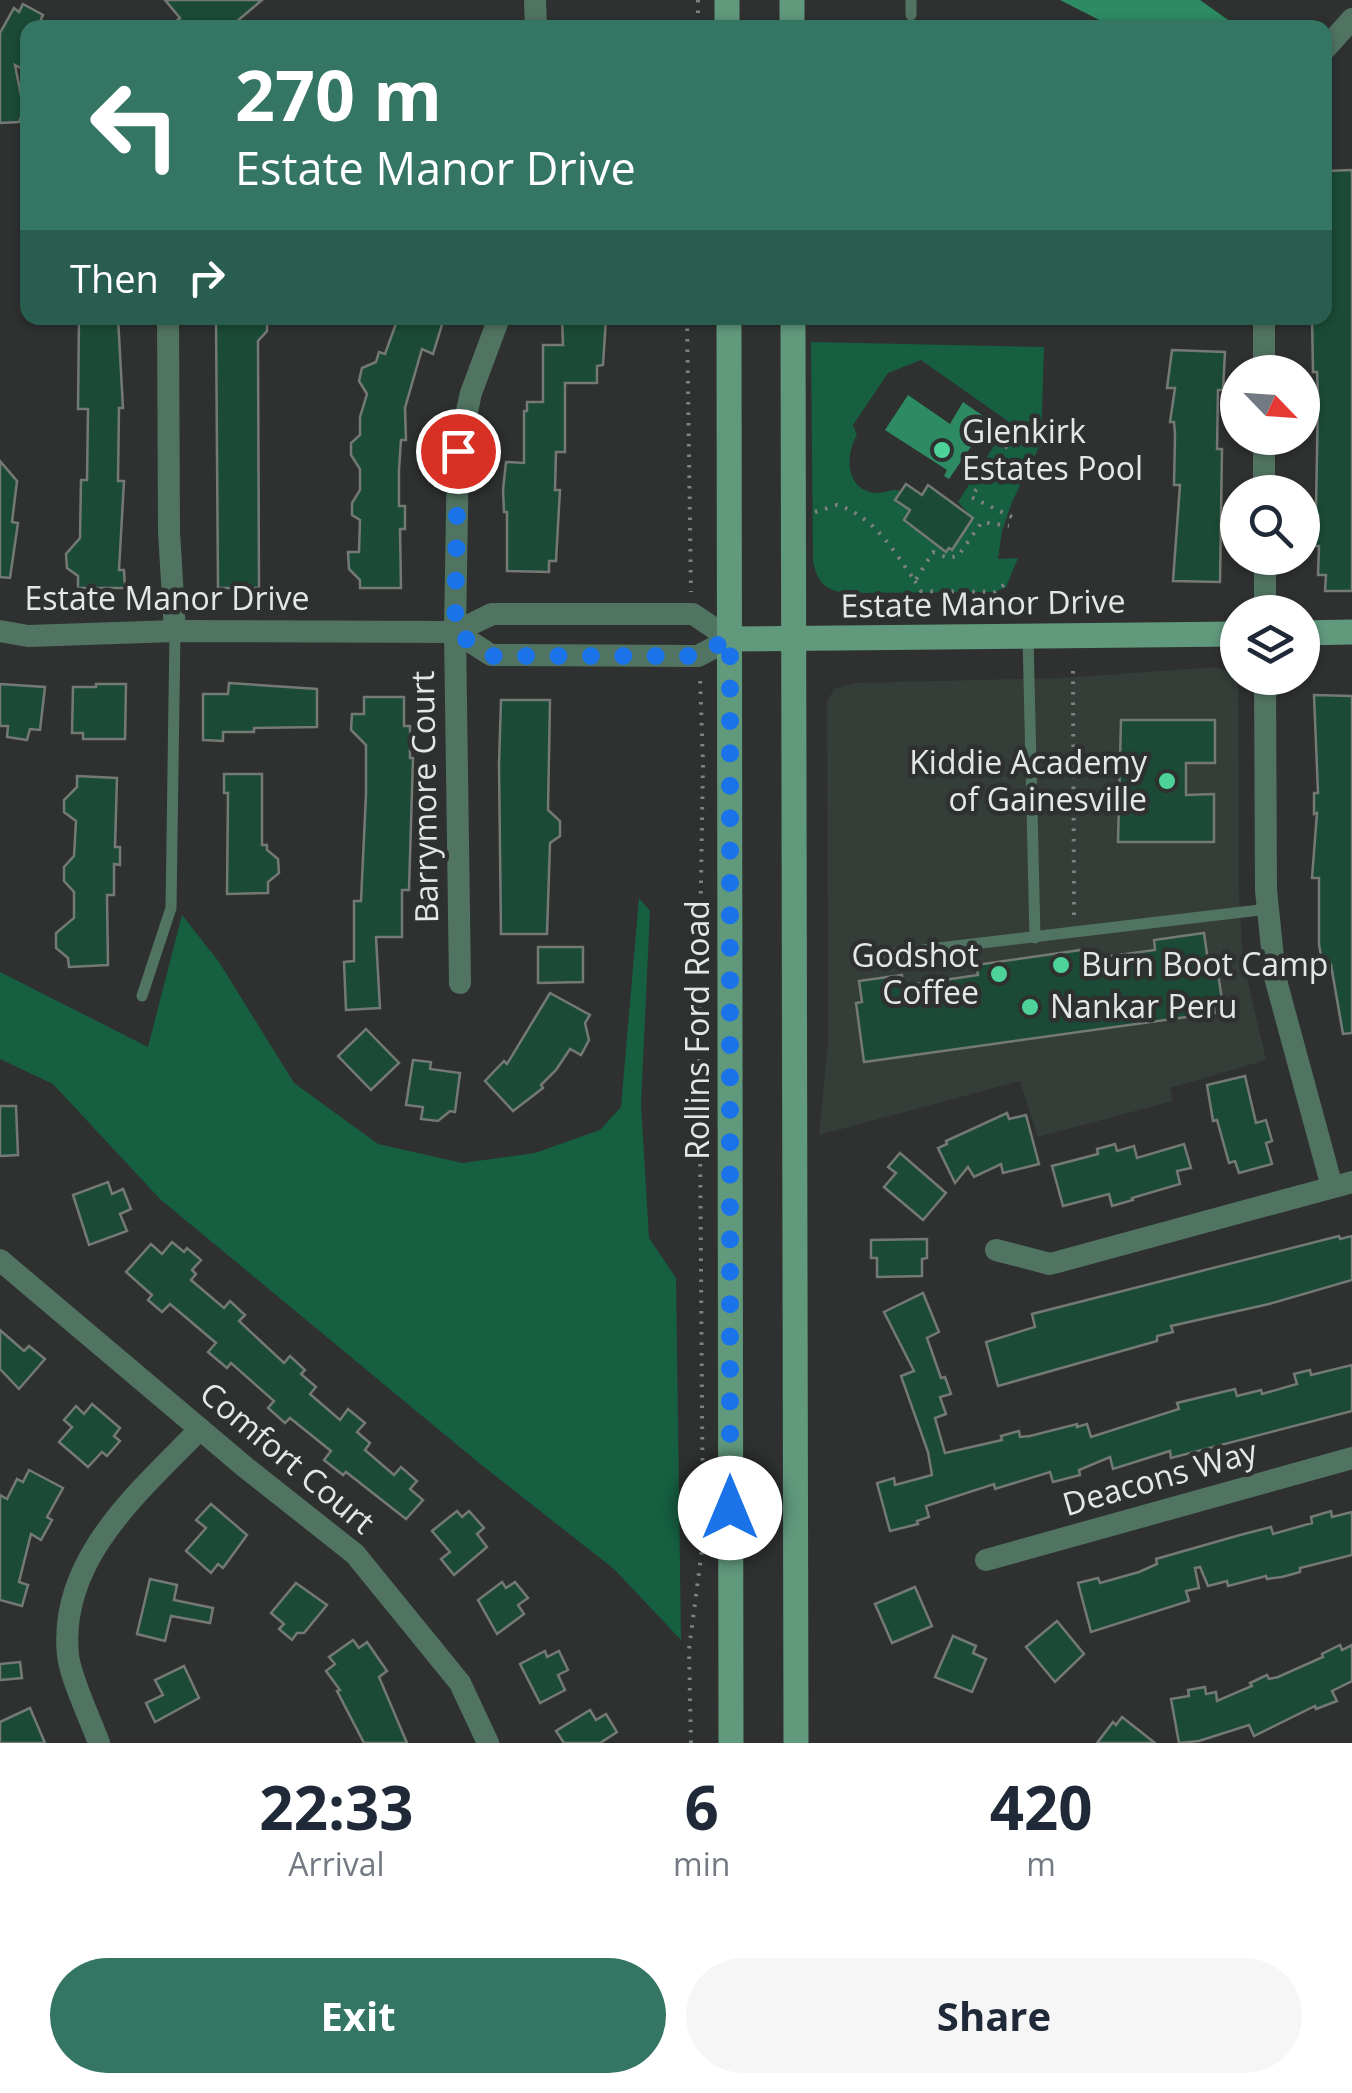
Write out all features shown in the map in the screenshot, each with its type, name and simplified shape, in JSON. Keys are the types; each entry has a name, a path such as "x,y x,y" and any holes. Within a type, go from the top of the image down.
{"main road":[{"name":"Rollins Ford Road","path":"728,325 730,1743"},
{"path":"792,325 796,1743"},
{"path":"1320,633 1352,632"},
{"name":"Estate Manor Drive","path":"730,638 1220,634"}],"street":[{"path":"1332,41 1352,18"},
{"path":"168,325 175,631"},
{"name":"Barrymore Court","path":"460,983 455,632 458,451 471,393 496,325"},
{"path":"1264,325 1264,355"},
{"name":"Estate Manor Drive","path":"0,631 28,636 175,631 455,632 492,614 693,614 730,638 698,656 492,656 455,632"},
{"path":"996,1250 1050,1264 1342,1184 1275,976 1268,909 1266,695"},
{"name":"Comfort Court","path":"0,1260 354,1554 460,1682 488,1743"},
{"path":"100,1743 68,1657 71,1603 88,1560 118,1512 200,1428"},
{"name":"Deacons Way","path":"986,1560 1352,1458"}],"lane":[{"path":"911,0 911,15"},
{"path":"142,996 171,908 175,631"},
{"path":"1028,636 1034,938"},
{"path":"888,954 1268,909"}],"path":[{"path":"688,325 692,570 689,582"},
{"path":"971,497 1012,438 1046,444"},
{"path":"964,493 1012,517"},
{"path":"814,512 837,505 862,517 886,540 920,591 995,592 1010,580"},
{"path":"932,552 948,558 958,556 982,522 1009,526"},
{"path":"915,581 937,546"},
{"path":"1073,671 1075,933"},
{"path":"691,1743 689,1649 702,1542 702,692"}],"shaded area":[{"path":"1060,0 1200,0 1228,20 1099,20"},
{"path":"811,342 1044,347 1041,443 1002,531 998,559 1018,558 1006,587 995,592 845,593 823,583 813,561","holes":["921,360 1009,422 958,502 973,518 952,550 946,552 930,541 934,535 904,520 910,510 895,500 901,491 866,491 853,479 850,462 857,435 853,425 888,373"]},
{"name":"Glenkirk Estates Pool","path":"908,395 950,424 963,402 989,420 949,479 944,476 947,470 885,430"},
{"path":"1217,667 1220,695 1238,695 1243,960 1266,1060 1170,1088 1173,1101 1038,1137 1020,1081 819,1135 828,1040 827,702 834,689 853,683 1061,678"},
{"path":"639,898 650,911 641,1104 649,1238 676,1278 681,1640 614,1569 479,1463 160,1199 53,1084 0,1059 0,972 148,1047 182,915 219,962 294,1083 378,1144 462,1163 535,1153 600,1130 621,1107"}],"building":[{"path":"165,0 262,0 238,20 178,20 180,18"},
{"path":"23,4 43,15 41,20 20,20 20,68 15,65 20,120 0,123 0,33 14,8 19,12"},
{"path":"1352,170 1352,591 1325,591 1326,575 1320,575 1320,475 1317,475 1320,355 1313,355 1312,325 1332,325 1332,171"},
{"path":"79,325 118,325 123,408 119,408 118,481 124,481 119,570 124,570 125,588 78,588 78,576 67,568 66,554 80,538 81,480 87,480 88,409 78,409"},
{"path":"216,325 267,325 258,341 259,588 218,588"},
{"path":"395,325 442,325 433,354 422,349 405,408 406,440 401,440 399,470 399,506 405,506 405,529 400,529 401,588 360,588 360,580 349,569 348,552 359,552 360,520 352,515 352,503 360,490 360,469 351,455 351,443 360,435 360,417 367,394 359,381 362,368 376,362 379,352 385,354"},
{"path":"562,325 606,325 603,365 597,366 597,383 565,383 565,452 556,452 555,490 560,490 556,561 549,561 549,572 507,571 503,490 506,462 524,463 524,411 527,402 543,402 543,345 563,345"},
{"path":"1172,350 1225,352 1220,355 1218,390 1217,449 1222,455 1220,582 1173,581 1180,485 1174,485 1175,435 1174,422 1170,422 1175,388 1167,388"},
{"path":"0,461 17,481 12,522 18,523 10,578 0,577"},
{"path":"906,484 922,495 928,485 973,518 952,550 946,552 904,520 910,510 895,500"},
{"path":"229,683 317,689 317,727 254,728 254,732 223,732 223,741 203,740 203,694 228,694"},
{"path":"0,684 45,687 40,730 30,729 27,740 7,737 8,726 0,726"},
{"path":"126,684 125,739 83,739 83,733 72,733 73,687"},
{"path":"1314,695 1352,696 1352,1033 1343,1034 1331,965 1323,966 1319,945 1319,878 1312,878 1317,813 1314,814 1314,793 1318,793"},
{"path":"364,697 404,697 404,726 410,726 413,758 409,890 402,890 402,937 376,937 380,1008 346,1010 344,962 354,961 354,901 361,901 366,794 366,745 351,730 352,714 364,714"},
{"path":"501,700 550,700 548,810 560,821 560,836 550,843 547,934 501,934"},
{"name":"Kiddie Academy of Gainesville","path":"1121,720 1215,720 1215,763 1186,763 1186,795 1214,794 1214,842 1118,842"},
{"path":"224,774 262,774 262,845 267,845 267,850 278,859 279,873 268,882 268,893 227,894 228,793 224,793"},
{"path":"77,776 117,778 115,847 120,847 120,865 114,864 114,895 107,895 108,965 69,967 68,958 56,948 56,933 74,918 74,892 64,881 64,867 74,856 76,821 64,812 64,800 77,787"},
{"path":"1204,933 1210,975 1218,973 1222,1000 1213,1001 1215,1013 864,1062 856,1003 862,1002 859,981 902,975 903,986 978,975 976,965 1081,950 1082,960 1155,950 1154,940"},
{"path":"538,947 583,947 583,982 538,983"},
{"path":"550,993 590,1015 585,1023 589,1040 581,1055 570,1049 541,1085 543,1088 513,1111 485,1081 504,1061 507,1064"},
{"path":"366,1029 399,1063 371,1090 338,1056"},
{"path":"413,1060 431,1062 430,1069 460,1073 455,1112 450,1111 438,1121 421,1119 423,1107 406,1105"},
{"path":"1245,1076 1256,1123 1266,1120 1272,1141 1266,1143 1272,1164 1239,1173 1235,1161 1229,1163 1217,1120 1213,1121 1207,1085"},
{"path":"0,1106 16,1106 18,1155 0,1156"},
{"path":"1007,1113 1009,1119 1026,1115 1039,1164 1003,1173 1001,1164 974,1177 968,1167 955,1183 938,1148"},
{"path":"1115,1144 1117,1151 1134,1146 1137,1158 1184,1144 1191,1168 1177,1171 1180,1184 1133,1200 1112,1206 1109,1194 1063,1206 1052,1166 1098,1154 1097,1149"},
{"path":"900,1153 946,1193 923,1220 884,1187 896,1173 888,1167"},
{"path":"108,1182 112,1194 123,1189 131,1209 120,1214 127,1231 89,1245 73,1195"},
{"path":"1339,1236 1352,1236 1352,1280 1171,1326 1173,1332 1157,1336 1157,1341 998,1386 986,1342 1035,1327 1032,1314"},
{"path":"927,1239 922,1276 877,1277 877,1258 871,1258 871,1240"},
{"path":"172,1242 201,1260 192,1270 196,1274 191,1280 224,1308 230,1301 245,1315 239,1321 284,1363 290,1356 305,1370 301,1374 316,1387 310,1394 340,1420 348,1409 365,1423 357,1432 370,1443 365,1450 394,1475 401,1467 417,1481 410,1489 423,1500 406,1519 346,1472 343,1475 324,1460 331,1451 290,1418 285,1423 268,1408 274,1401 231,1363 227,1368 208,1352 216,1343 170,1304 162,1312 148,1300 152,1295 126,1272 151,1244 162,1254"},
{"path":"923,1293 939,1332 927,1338 951,1394 940,1397 946,1414 935,1418 945,1453 1002,1440 1001,1436 1019,1431 1020,1437 1030,1436 1077,1424 1087,1424 1091,1437 1179,1409 1177,1403 1235,1389 1237,1396 1261,1390 1262,1394 1297,1384 1294,1374 1310,1370 1311,1375 1352,1365 1352,1411 1171,1458 1170,1451 1113,1469 1110,1457 1079,1470 1080,1475 1053,1482 1050,1472 995,1489 994,1484 926,1506 929,1517 890,1531 877,1483 894,1478 895,1485 932,1475 928,1452 901,1376 914,1371 884,1312"},
{"path":"0,1330 24,1351 29,1346 45,1359 19,1389 0,1369"},
{"path":"92,1404 120,1428 114,1436 120,1441 107,1456 102,1452 88,1467 59,1442 72,1427 64,1420 76,1406 84,1414"},
{"path":"29,1470 63,1488 47,1517 52,1520 41,1540 31,1534 19,1582 28,1585 22,1606 0,1600 0,1495 7,1499 17,1479 23,1482"},
{"path":"211,1504 247,1535 223,1568 218,1564 211,1573 186,1551 206,1528 196,1520"},
{"path":"457,1511 462,1517 469,1511 484,1528 477,1534 487,1547 454,1575 441,1559 450,1552 432,1531"},
{"path":"1331,1511 1332,1517 1352,1512 1352,1555 1300,1568 1300,1572 1282,1577 1266,1576 1228,1586 1227,1581 1208,1586 1200,1567 1195,1568 1199,1588 1186,1591 1189,1601 1091,1632 1078,1583 1098,1578 1100,1583 1139,1572 1157,1564 1156,1559 1271,1527 1273,1534 1312,1523 1311,1517"},
{"path":"150,1579 177,1585 174,1600 213,1608 210,1623 171,1616 165,1641 137,1634"},
{"path":"502,1582 506,1588 515,1582 528,1598 518,1605 524,1614 497,1634 478,1600"},
{"path":"296,1583 327,1605 304,1633 297,1633 292,1640 279,1629 284,1624 271,1613"},
{"path":"915,1587 932,1626 892,1643 875,1604"},
{"path":"1057,1621 1084,1654 1055,1682 1026,1647"},
{"path":"953,1636 976,1646 973,1653 986,1659 972,1692 935,1677"},
{"path":"353,1640 359,1648 367,1642 387,1671 379,1677 407,1743 364,1743 337,1691 340,1690 326,1671 335,1664 329,1657"},
{"path":"1340,1645 1342,1650 1352,1645 1352,1681 1332,1691 1337,1701 1316,1709 1315,1706 1254,1736 1249,1725 1199,1741 1179,1743 1171,1699 1189,1696 1188,1690 1205,1687 1206,1694 1216,1692 1217,1701 1267,1675 1269,1679 1278,1677 1323,1657 1322,1654"},
{"path":"545,1651 547,1657 559,1651 568,1670 558,1675 565,1690 540,1703 520,1664"},
{"path":"20,1662 22,1678 0,1680 0,1664"},
{"path":"184,1666 199,1698 155,1722 146,1703 163,1695 155,1680"},
{"path":"30,1708 45,1743 0,1743 0,1722"},
{"path":"590,1710 596,1720 606,1714 617,1732 600,1743 564,1743 556,1731"},
{"path":"1122,1717 1155,1743 1097,1743 1113,1722 1116,1725"}],"place":[{"name":"Glenkirk Estates Pool","path":"942,450"},
{"name":"Kiddie Academy of Gainesville","path":"1167,781"},
{"name":"Burn Boot Camp","path":"1061,965"},
{"name":"Godshot Coffee","path":"999,974"},
{"name":"Nankar Peru","path":"1030,1007"}],"route":[{"path":"458,451 455,632 492,656 698,656 730,638 730,1508"}]}
